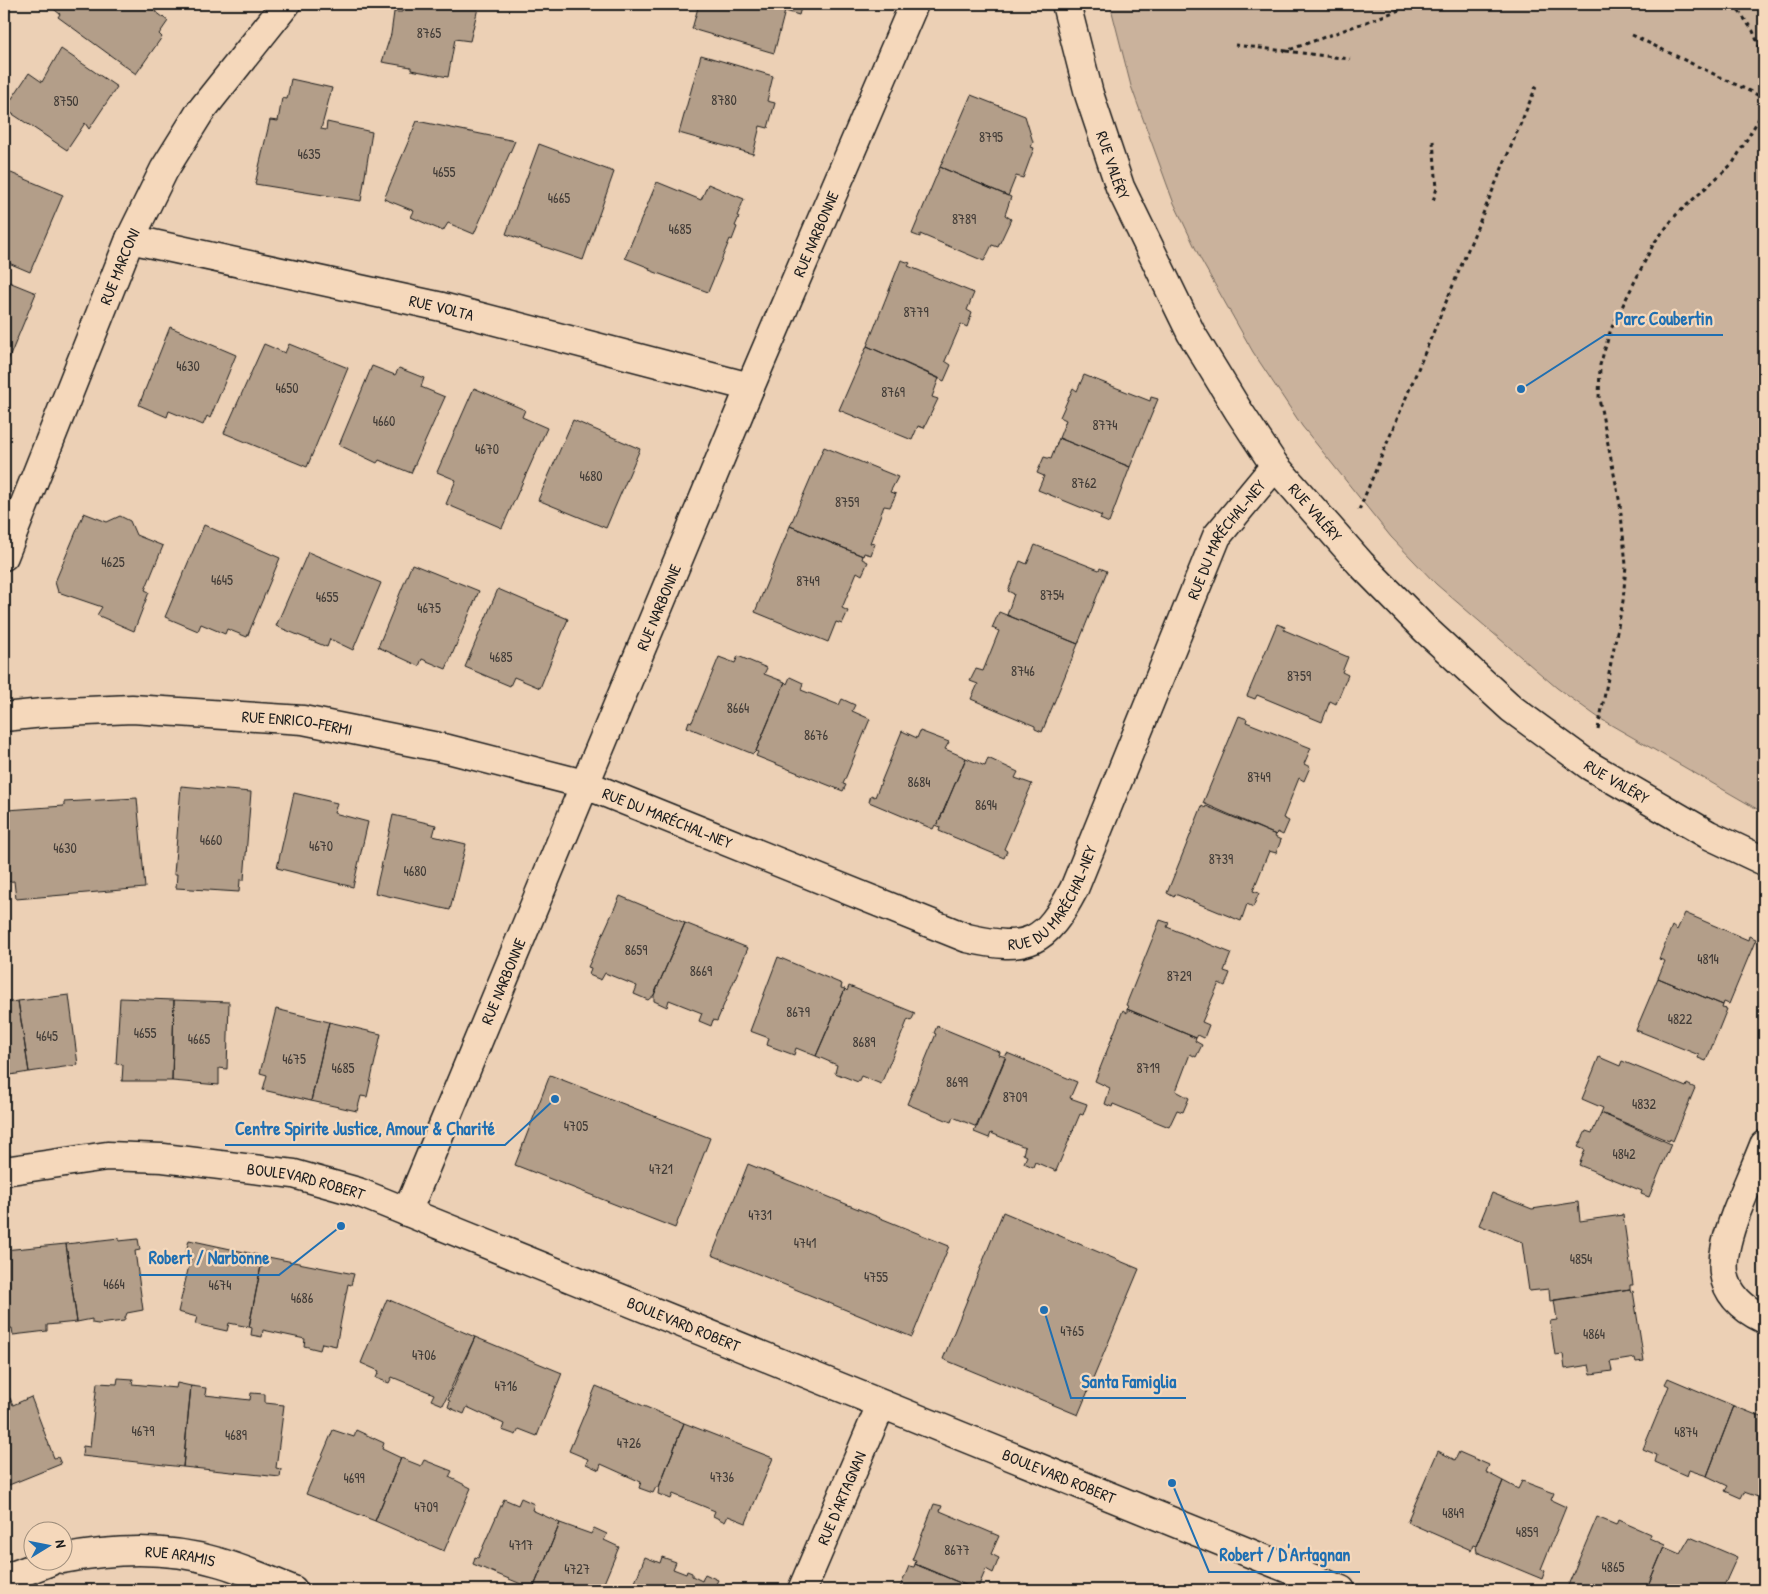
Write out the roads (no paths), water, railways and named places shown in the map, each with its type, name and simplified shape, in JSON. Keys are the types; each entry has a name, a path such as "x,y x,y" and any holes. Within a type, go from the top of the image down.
{"street":[{"name":"RUE MARCONI","path":"4,556 130,239 164,170 200,112 286,4"},
{"name":"RUE NARBONNE","path":"407,1212 750,387 914,4"},
{"name":"RUE VALÉRY","path":"1066,4 1089,94 1120,187 1191,332 1238,410 1275,466 1344,545 1426,630 1512,709 1590,766 1709,835 1764,861"},
{"name":"RUE VOLTA","path":"130,239 442,307 750,387"},
{"name":"RUE DU MARÉCHAL-NEY","path":"584,784 967,938 999,945 1033,941 1058,919 1074,889 1217,536 1275,466"},
{"name":"RUE ENRICO-FERMI","path":"4,717 43,713 132,709 303,720 448,749 584,784"},
{"path":"1764,1146 1724,1244 1722,1265 1727,1287 1740,1305 1764,1320"},
{"name":"BOULEVARD ROBERT","path":"4,1171 107,1156 228,1164 294,1174 358,1192 880,1405 1341,1590"},
{"name":"RUE D'ARTAGNAN","path":"802,1590 880,1405"},
{"name":"RUE ARAMIS","path":"72,1557 130,1551 175,1553 218,1562 293,1590"},
{"path":"4,1579 23,1572"}],"place":[{"name":"Parc Coubertin","path":"1521,389"},
{"name":"Centre Spirite Justice, Amour & Charité","path":"555,1099"},
{"name":"Robert / Narbonne","path":"341,1226"},
{"name":"Santa Famiglia","path":"1044,1310"},
{"name":"Robert / D'Artagnan","path":"1172,1483"}]}
